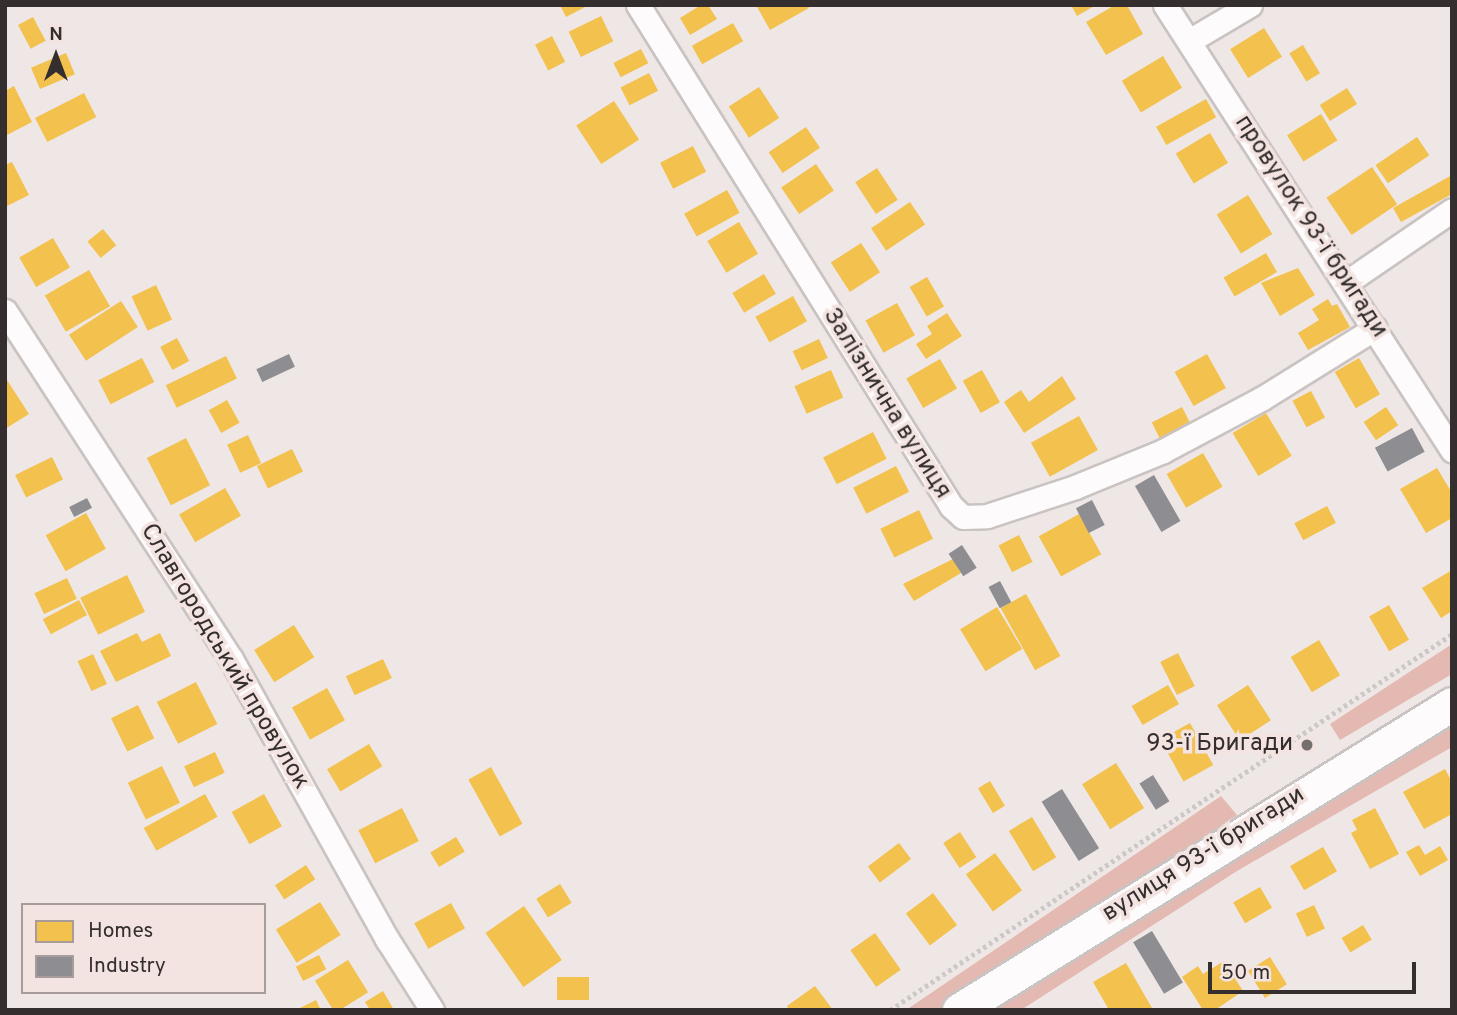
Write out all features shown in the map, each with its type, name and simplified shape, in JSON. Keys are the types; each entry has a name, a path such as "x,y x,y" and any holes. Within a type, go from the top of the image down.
{"main road":[{"name":"вулиця 93-ї бригади","path":"959,1010 1452,704"}],"street":[{"name":"Залізнична вулиця","path":"638,5 951,506 963,517 987,516 1075,487 1163,451 1261,399 1376,328"},
{"name":"провулок 93-ї бригади","path":"1165,5 1347,282 1452,450"},
{"path":"1189,41 1250,5"},
{"path":"1347,282 1452,210"},
{"name":"Славгородський провулок","path":"5,311 231,659 387,939 432,1010"}],"path":[{"path":"890,1010 1452,634"}],"shaded area":[{"path":"1452,644 1452,674 1340,740 1330,724"},
{"path":"1452,716 1452,747 1237,871 1021,1010 975,1010"},
{"path":"1221,796 1237,815 938,1010 906,1010"}],"building: Homes":[{"path":"560,5 589,5 566,17"},
{"path":"701,5 708,5 717,19 690,35 680,18"},
{"path":"756,5 807,5 809,8 770,30"},
{"path":"1071,5 1096,5 1077,16"},
{"path":"1115,5 1127,5 1143,34 1106,55 1086,22"},
{"path":"601,16 613,41 581,57 569,32"},
{"path":"33,17 46,41 31,49 18,25"},
{"path":"733,23 743,41 702,64 692,46"},
{"path":"1264,28 1282,57 1248,78 1230,49"},
{"path":"552,36 565,62 548,70 535,45"},
{"path":"1303,45 1320,73 1306,82 1289,53"},
{"path":"641,49 648,63 621,77 613,63"},
{"path":"66,53 75,74 40,89 31,68"},
{"path":"1163,56 1182,88 1141,112 1122,81"},
{"path":"649,73 658,91 630,105 620,88"},
{"path":"14,86 32,122 5,136 5,91"},
{"path":"759,87 779,118 749,138 729,107"},
{"path":"1347,88 1357,104 1330,121 1320,105"},
{"path":"84,93 96,117 47,142 35,118"},
{"path":"1206,99 1216,117 1166,145 1156,127"},
{"path":"614,101 639,140 601,164 576,126"},
{"path":"1321,114 1337,140 1304,161 1287,135"},
{"path":"806,127 820,148 783,173 769,152"},
{"path":"1210,133 1228,163 1194,184 1176,154"},
{"path":"1417,137 1429,155 1388,183 1376,165"},
{"path":"693,146 706,172 673,189 660,163"},
{"path":"12,162 29,195 5,207 5,165"},
{"path":"816,164 834,191 799,214 781,187"},
{"path":"1372,167 1397,204 1352,235 1326,198"},
{"path":"877,168 898,200 876,214 855,182"},
{"path":"1452,175 1452,194 1401,222 1393,208"},
{"path":"727,190 740,213 697,236 684,214"},
{"path":"1248,195 1272,234 1241,254 1217,215"},
{"path":"910,202 925,224 886,251 871,228"},
{"path":"739,222 758,254 726,273 707,241"},
{"path":"103,229 116,245 101,258 87,242"},
{"path":"53,238 70,267 36,287 19,258"},
{"path":"861,243 880,272 850,292 831,263"},
{"path":"1266,253 1277,272 1235,297 1224,278"},
{"path":"1298,268 1315,295 1280,316 1261,283"},
{"path":"89,270 110,306 66,332 45,296"},
{"path":"764,274 776,294 744,313 732,293"},
{"path":"927,277 944,306 927,316 910,287"},
{"path":"156,285 172,319 148,331 132,296"},
{"path":"793,296 807,321 769,342 755,317"},
{"path":"1328,299 1332,306 1337,304 1350,327 1308,350 1298,333 1319,320 1312,309"},
{"path":"121,301 138,327 86,361 69,335"},
{"path":"897,303 915,335 883,353 866,320"},
{"path":"947,313 962,336 926,359 916,344 932,334 927,326"},
{"path":"177,338 189,361 172,370 160,347"},
{"path":"819,339 828,358 802,370 793,351"},
{"path":"1207,354 1226,388 1194,406 1175,372"},
{"path":"226,356 237,378 177,408 166,385"},
{"path":"142,358 154,382 111,404 98,380"},
{"path":"1359,358 1380,394 1356,408 1335,372"},
{"path":"940,359 957,388 923,408 906,378"},
{"path":"831,370 843,397 807,414 794,386"},
{"path":"982,370 1000,402 981,413 963,381"},
{"path":"1062,376 1076,399 1024,433 1004,402 1021,390 1029,402"},
{"path":"5,377 29,414 5,429"},
{"path":"1311,391 1325,417 1307,427 1292,401"},
{"path":"227,400 240,423 221,433 209,410"},
{"path":"1182,407 1190,423 1160,438 1152,422"},
{"path":"1386,407 1398,425 1376,440 1364,422"},
{"path":"1266,413 1292,456 1258,476 1233,433"},
{"path":"1079,416 1098,450 1050,477 1031,443"},
{"path":"873,432 887,459 837,484 823,457"},
{"path":"248,435 261,463 240,473 227,445"},
{"path":"186,438 210,485 171,505 147,458"},
{"path":"292,449 303,471 268,489 257,466"},
{"path":"1203,453 1222,487 1186,508 1167,474"},
{"path":"52,457 63,479 26,497 15,475"},
{"path":"896,466 909,492 866,514 853,488"},
{"path":"1437,468 1452,493 1452,518 1426,533 1400,489"},
{"path":"225,488 241,516 195,542 179,514"},
{"path":"1327,506 1336,523 1303,540 1294,523"},
{"path":"919,510 933,539 894,558 880,529"},
{"path":"86,513 106,549 66,571 46,535"},
{"path":"1079,514 1101,554 1061,577 1039,536"},
{"path":"1019,535 1033,562 1012,572 999,545"},
{"path":"953,559 961,573 914,601 903,584"},
{"path":"1452,570 1452,611 1441,618 1422,588"},
{"path":"127,575 145,612 98,635 80,598"},
{"path":"67,578 77,599 44,614 34,593"},
{"path":"1026,594 1060,656 1035,670 1001,608"},
{"path":"79,600 87,615 51,634 43,619"},
{"path":"1389,605 1409,640 1389,651 1369,616"},
{"path":"997,607 1022,649 985,671 960,629"},
{"path":"294,625 314,657 274,682 254,650"},
{"path":"137,633 142,642 160,633 171,656 116,682 100,651"},
{"path":"1319,640 1340,675 1312,692 1291,657"},
{"path":"1178,653 1195,686 1177,695 1160,662"},
{"path":"93,654 107,684 92,691 78,661"},
{"path":"383,659 392,678 355,695 346,676"},
{"path":"196,682 217,724 178,744 157,702"},
{"path":"1168,685 1179,704 1143,725 1132,706"},
{"path":"1248,685 1271,720 1240,740 1217,705"},
{"path":"327,688 345,720 310,740 292,707"},
{"path":"138,705 154,738 127,751 111,718"},
{"path":"1190,723 1213,765 1184,781 1160,739"},
{"path":"369,744 382,766 340,792 327,769"},
{"path":"215,752 225,773 194,787 184,766"},
{"path":"1116,763 1144,808 1110,829 1082,784"},
{"path":"162,766 180,803 146,820 128,783"},
{"path":"491,767 523,824 500,836 468,780"},
{"path":"1445,769 1452,782 1452,814 1424,829 1403,792"},
{"path":"990,781 1005,806 993,813 978,788"},
{"path":"205,794 218,817 156,851 144,828"},
{"path":"264,794 282,826 250,844 232,812"},
{"path":"402,808 419,841 375,863 358,830"},
{"path":"1375,808 1399,854 1370,869 1351,833 1357,830 1352,820"},
{"path":"1032,817 1056,857 1033,871 1009,831"},
{"path":"960,832 976,857 960,868 943,843"},
{"path":"456,837 465,852 439,867 430,852"},
{"path":"899,843 911,859 880,882 868,866"},
{"path":"1419,845 1425,855 1440,846 1448,860 1420,876 1406,852"},
{"path":"1323,847 1337,871 1304,890 1290,866"},
{"path":"995,853 1022,890 993,911 966,874"},
{"path":"306,865 315,879 284,899 275,885"},
{"path":"560,884 572,903 548,917 536,899"},
{"path":"1260,887 1272,908 1245,923 1233,903"},
{"path":"933,893 957,925 930,945 906,913"},
{"path":"320,902 341,935 297,963 276,930"},
{"path":"451,903 465,928 428,949 414,923"},
{"path":"1314,905 1325,929 1307,937 1296,913"},
{"path":"524,906 562,960 523,987 485,933"},
{"path":"1363,925 1372,940 1350,952 1342,938"},
{"path":"875,933 901,970 876,987 850,950"},
{"path":"319,955 326,969 303,981 296,967"},
{"path":"1270,957 1287,984 1265,998 1248,971"},
{"path":"348,960 368,992 340,1010 333,1010 315,981"},
{"path":"1224,961 1243,991 1215,1010 1203,1010 1182,977 1198,966 1203,974"},
{"path":"1126,963 1152,1008 1109,1010 1093,982"},
{"path":"557,977 589,977 589,1000 557,1000"},
{"path":"815,986 833,1010 789,1010 787,1006"},
{"path":"383,991 394,1010 370,1010 365,1002"},
{"path":"316,1000 321,1010 296,1010"}],"building: Industry":[{"path":"289,354 295,367 262,382 256,369"},
{"path":"1412,428 1425,452 1388,472 1375,448"},
{"path":"1154,475 1180,521 1161,532 1135,486"},
{"path":"87,498 92,508 74,517 69,507"},
{"path":"1092,500 1105,525 1089,533 1076,508"},
{"path":"962,545 977,568 963,576 949,554"},
{"path":"1000,581 1011,602 1000,608 989,587"},
{"path":"1153,775 1169,801 1156,810 1139,783"},
{"path":"1062,789 1099,848 1079,861 1042,802"},
{"path":"1152,931 1183,982 1164,994 1133,942"}],"place":[{"name":"93-ї Бригади","path":"1307,745"}]}
